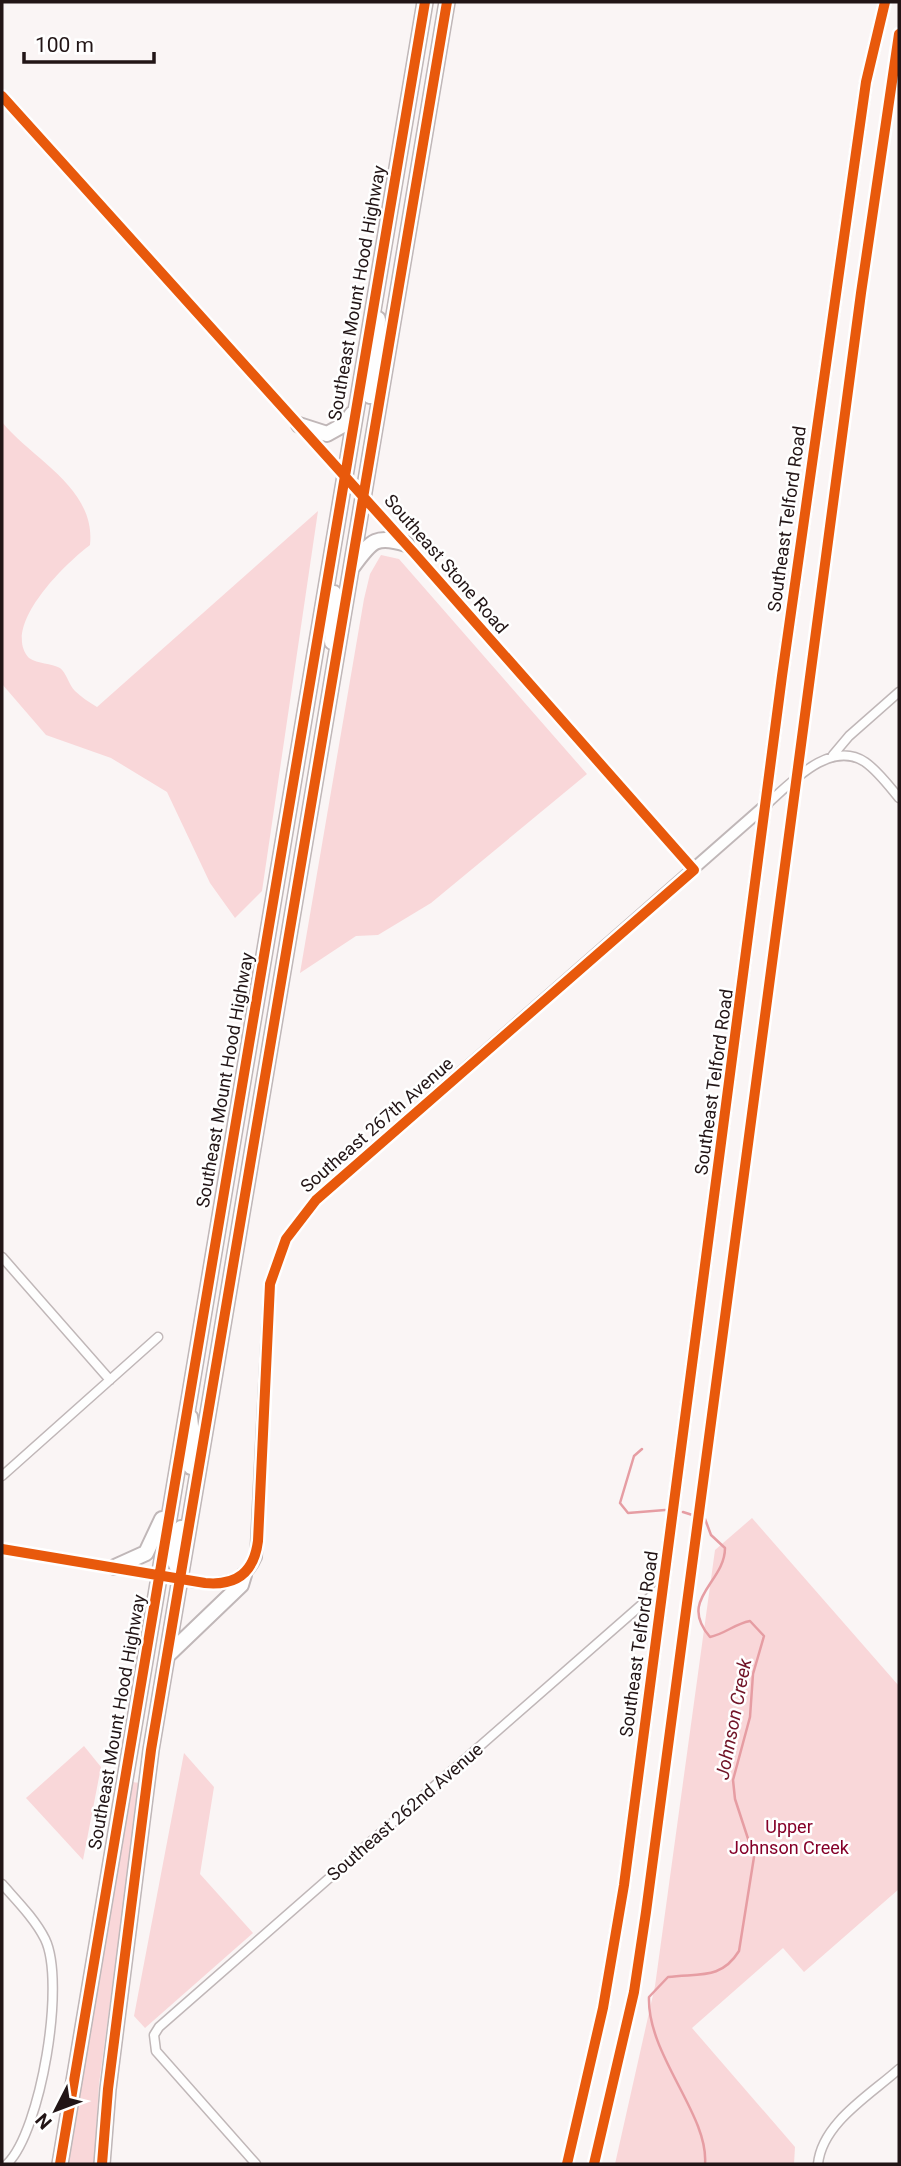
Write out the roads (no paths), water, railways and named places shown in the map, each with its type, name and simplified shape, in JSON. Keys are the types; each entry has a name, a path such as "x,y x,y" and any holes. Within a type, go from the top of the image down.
{"highway":[{"name":"Southeast Mount Hood Highway","path":"102,2164 108,2089 151,1750 182,1579 350,570 355,410 425,2"},
{"name":"Southeast Mount Hood Highway","path":"60,2164 188,1399 353,486 447,2"},
{"path":"335,657 330,635 332,600 377,356 378,323 374,297"},
{"path":"299,425 320,434 333,432 345,424 355,410"},
{"path":"350,570 375,541 388,538 406,544"},
{"path":"182,1579 175,1562 194,1453 188,1399"},
{"path":"115,1567 138,1559 150,1548 174,1484"},
{"path":"151,1750 149,1694 166,1593 160,1575"},
{"path":"168,1655 241,1585 244,1575"}],"street":[{"name":"Southeast Telford Road","path":"567,2164 613,1956 766,805 861,118 871,55 885,2"},
{"name":"Southeast Stone Road","path":"2,96 406,544 694,870"},
{"path":"766,805 812,766 833,755 849,736 899,692"},
{"path":"833,755 851,755 867,763 899,798"},
{"name":"Southeast 267th Avenue","path":"244,1575 253,1563 258,1541 268,1301 274,1268 290,1231 316,1200 766,805"},
{"path":"2,1257 110,1380"},
{"path":"2,1476 158,1338"},
{"path":"2,1549 226,1584 244,1575"},
{"name":"Southeast 262nd Avenue","path":"256,2164 165,2064 153,2042 159,2027 664,1585"},
{"path":"2,1884 45,1938 55,1994 34,2119 25,2140 7,2164"},
{"path":"818,2163 822,2145 833,2128 899,2069"}],"waterway":[{"name":"Johnson Creek","path":"642,1449 634,1456 620,1503 628,1513 665,1510"},
{"name":"Johnson Creek","path":"683,1512 705,1519 711,1535 725,1548 718,1571 700,1601 698,1612 701,1624 710,1637 750,1621 764,1636 753,1674 750,1717 733,1780 735,1799 754,1857 739,1951 725,1967 717,1971 668,1977 649,1997 657,2041 698,2125 704,2145 705,2164"}],"park label":[{"name":"Upper Johnson Creek","path":"789,1837"}]}
